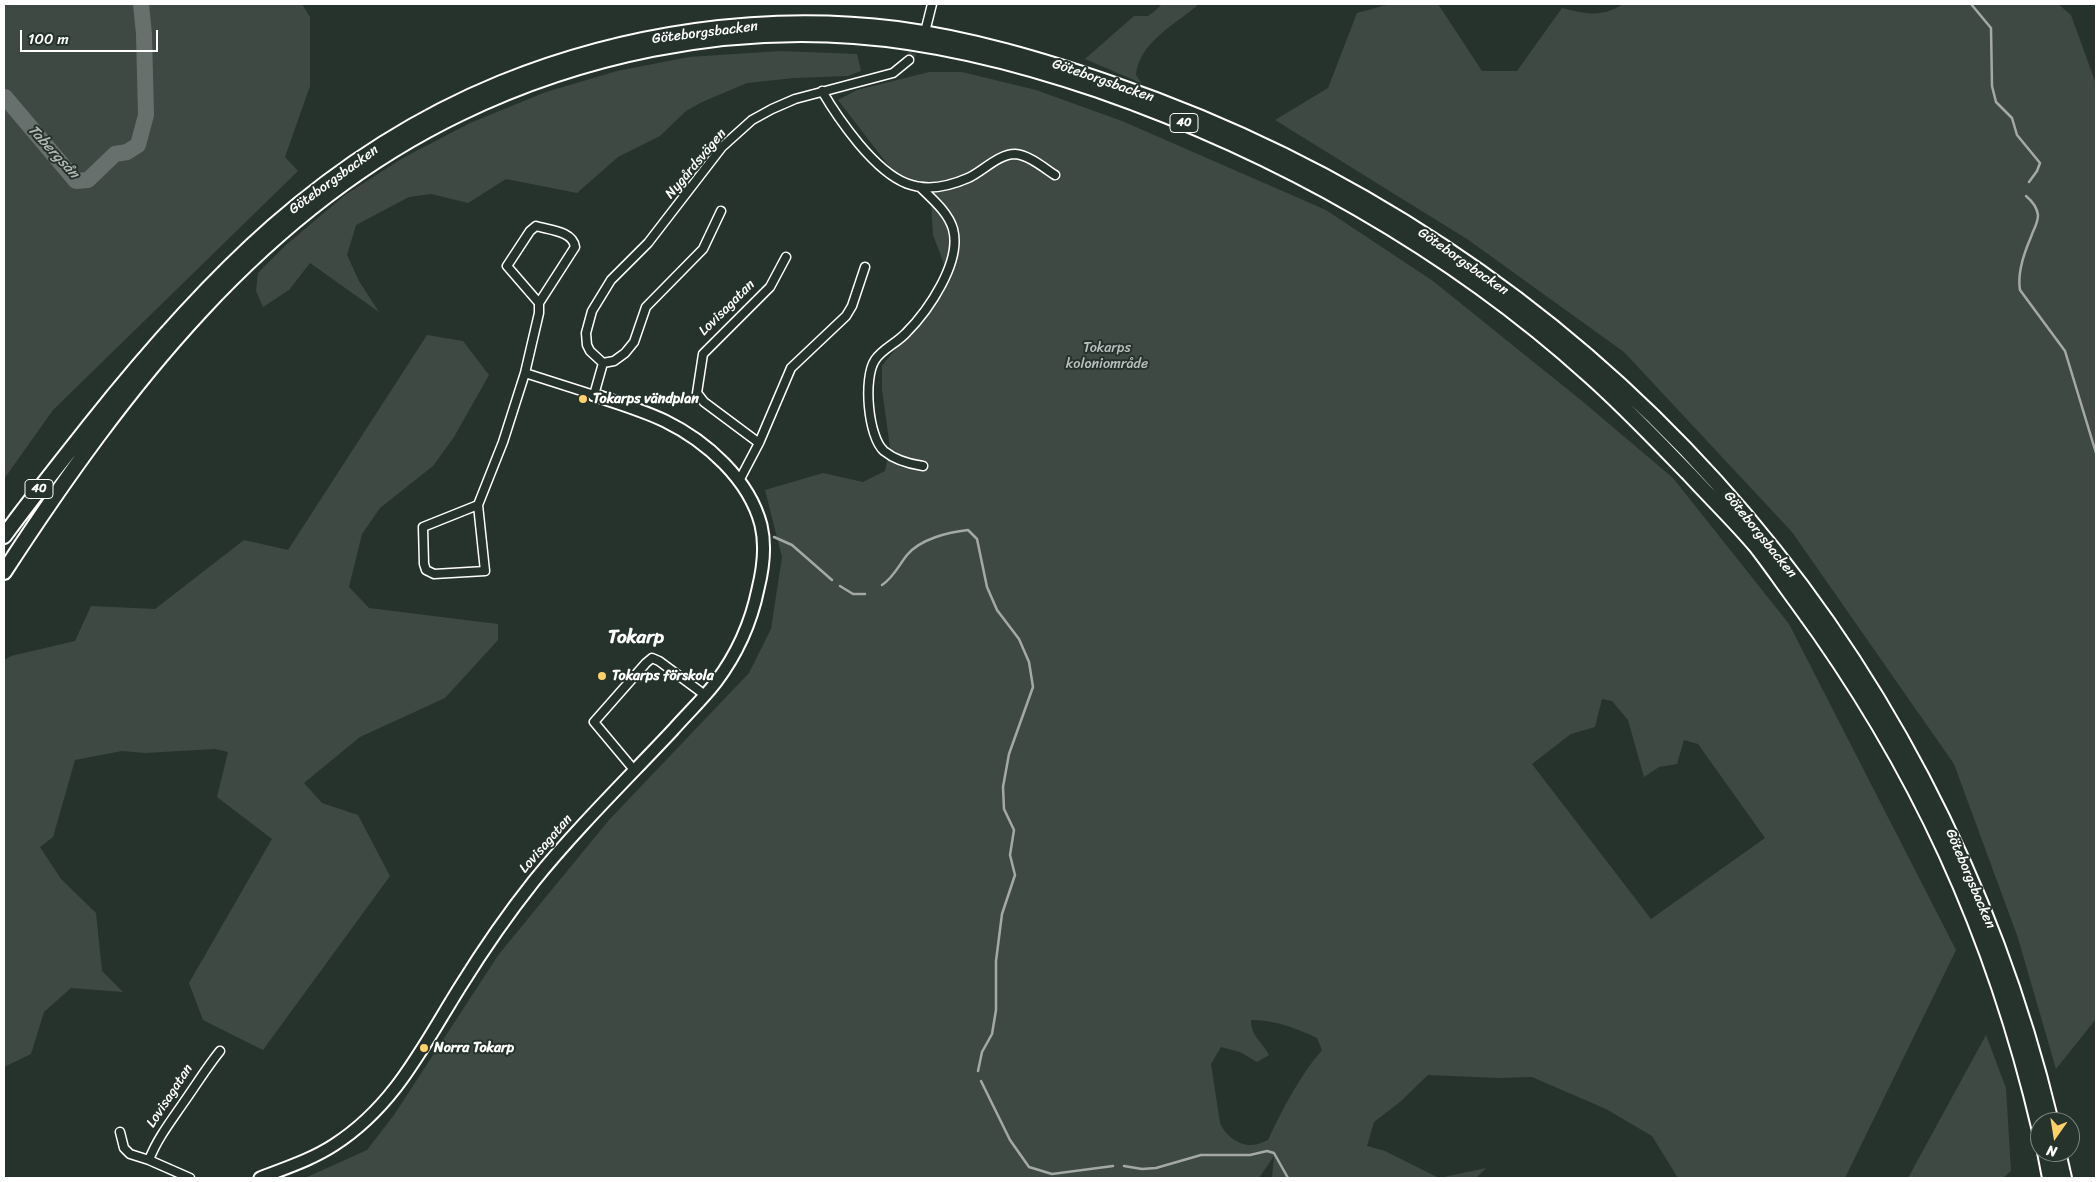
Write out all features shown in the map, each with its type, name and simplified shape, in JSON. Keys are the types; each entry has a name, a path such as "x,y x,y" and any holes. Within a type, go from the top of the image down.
{"highway":[{"name":"Göteborgsbacken","path":"6,534 145,357 233,263 267,230 312,192 384,143 420,122 499,84 540,69 616,46 657,37 773,25 852,25 896,29 980,45 1062,67 1189,111 1223,126 1315,170 1412,226 1469,264 1533,311 1596,363 1655,418 1722,488 1781,559 1826,618 1882,703 1938,806 1984,909 2002,956 2029,1039 2048,1112"},
{"name":"Göteborgsbacken","path":"4,572 79,459 118,408 177,337 241,269 298,218 349,179 388,154 460,113 537,81 600,61 676,45 765,36 849,35 891,40 977,55 1058,76 1141,105 1208,132 1269,160 1333,195 1462,274 1588,373 1645,428 1755,545 1817,628 1863,697 1906,770 1952,866 1990,961 2019,1048 2035,1112"},
{"path":"2047,1162 2050,1178"},
{"path":"2060,1162 2064,1178"}],"street":[{"path":"926,28 932,4"},
{"name":"Nygårdsvägen","path":"603,364 590,351 586,333 592,311 611,280 648,244 722,147 752,120 795,99 893,73 909,60"},
{"path":"822,91 834,112 875,164 896,180 920,187 938,186 962,180 1006,156 1014,154 1032,161 1055,175"},
{"path":"920,187 942,210 953,230 954,241 948,272 935,298 920,317 897,343 878,356 873,362 869,376 868,392 876,440 884,451 906,463 922,466"},
{"path":"594,395 603,364 614,361 625,353 634,342 646,307 704,249 721,211"},
{"path":"478,506 423,527 424,564 426,570 434,574 485,571 478,506 503,442 525,373 539,313 539,303 575,247 574,241 569,236 536,226 530,231 506,266 539,303"},
{"name":"Lovisagatan","path":"759,443 704,402 697,393 703,354 770,287 786,257"},
{"path":"739,481 759,443 791,368 846,316 852,306 865,267"},
{"name":"Lovisagatan","path":"260,1178 306,1160 334,1145 357,1128 386,1100 419,1057 494,934 533,882 568,840 705,695 726,668 744,636 755,604 762,569 763,544 761,526 754,507 739,481 720,459 675,426 643,411 525,373"},
{"path":"635,771 594,722 646,663 652,658 659,660 705,695"},
{"name":"Lovisagatan","path":"149,1160 163,1132 220,1051"},
{"path":"120,1132 124,1148 130,1154 190,1178"}],"green space":[{"path":"4,4 302,4 310,17 310,86 285,157 298,171 53,410 4,479"},
{"path":"1162,4 1199,4 1151,43 1139,63 1136,75 1141,83 1085,59 1134,16 1148,16"},
{"path":"1390,4 1438,4 1482,71 1517,71 1562,8 1579,12 1600,13 1623,4 2058,4 2071,15 2096,84 2096,1019 2056,1069 2018,938 1954,764 1792,532 1624,352 1467,239 1275,120 1328,88 1357,13"},
{"path":"780,51 857,54 861,71 848,76 794,78 747,83 702,102 686,111 660,136 618,157 577,193 506,179 468,203 431,194 409,197 356,225 347,255 359,281 379,312 310,263 289,290 263,307 256,291 258,273 286,245 345,195 403,158 470,123 546,92 617,71 689,57"},
{"name":"Tokarps koloniområde","path":"929,72 962,72 1036,90 1122,121 1326,210 1433,281 1582,401 1673,478 1789,624 1956,950 1845,1178 1678,1178 1652,1136 1606,1109 1532,1077 1500,1078 1428,1075 1400,1102 1374,1122 1367,1146 1385,1151 1439,1178 1272,1178 1274,1156 1259,1178 305,1178 367,1150 394,1115 499,954 609,820 749,673 771,629 782,557 765,490 823,473 863,482 885,471 890,448 882,389 882,366 950,280 933,235 930,183 898,178 838,100 857,90","holes":["1602,699 1612,701 1628,720 1644,777 1659,767 1677,764 1684,740 1698,744 1765,838 1651,919 1532,764 1571,734 1595,727","1251,1020 1277,1023 1301,1031 1317,1038 1322,1050 1292,1093 1268,1140 1258,1144 1247,1145 1233,1139 1225,1132 1220,1123 1211,1064 1221,1047 1240,1052 1257,1062 1269,1055 1255,1035 1251,1026"]},
{"path":"427,335 463,341 489,375 454,437 433,466 380,508 362,534 349,587 369,608 498,624 498,640 445,698 360,737 304,783 322,803 358,815 390,876 263,1050 203,1020 189,983 272,839 217,797 228,752 215,749 145,753 122,751 75,760 53,837 40,847 61,879 96,913 102,971 123,992 71,988 44,1012 31,1054 4,1067 4,660 11,656 75,641 91,606 155,609 244,540 288,550"},
{"path":"1986,1035 2006,1088 2011,1171 2003,1178 1908,1178"},
{"path":"1486,1168 1476,1178 1439,1178"}],"waterway":[{"name":"Tabergsån","path":"4,98 76,181 88,180 115,154 127,152 138,145 146,115 144,34 141,4"},
{"path":"1971,4 1991,28 1992,86 1996,102 2012,118 2017,135 2040,163 2029,182"},
{"path":"2026,196 2037,209 2038,218 2022,263 2019,277 2020,290 2065,351 2096,453"},
{"path":"882,585 893,575 907,555 919,545 952,532 968,530 977,539 987,587 997,610 1019,639 1029,662 1033,687 1009,754 1003,787 1004,809 1014,830 1010,855 1015,875 1002,914 996,961 996,1010 992,1034 982,1052 978,1071"},
{"path":"774,537 792,545 832,580"},
{"path":"840,586 853,594 865,594"},
{"path":"981,1081 1010,1140 1029,1167 1052,1174 1113,1166"},
{"path":"1124,1166 1142,1169 1156,1168 1201,1155 1250,1155 1267,1151 1274,1153 1288,1178"}],"tunnel":[{"path":"909,60 919,41"}],"place":[{"name":"Tokarps vändplan","path":"583,399"},
{"name":"Tokarps förskola","path":"602,676"},
{"name":"Norra Tokarp","path":"424,1048"}],"district":[{"name":"Tokarp","path":"636,638"}]}
